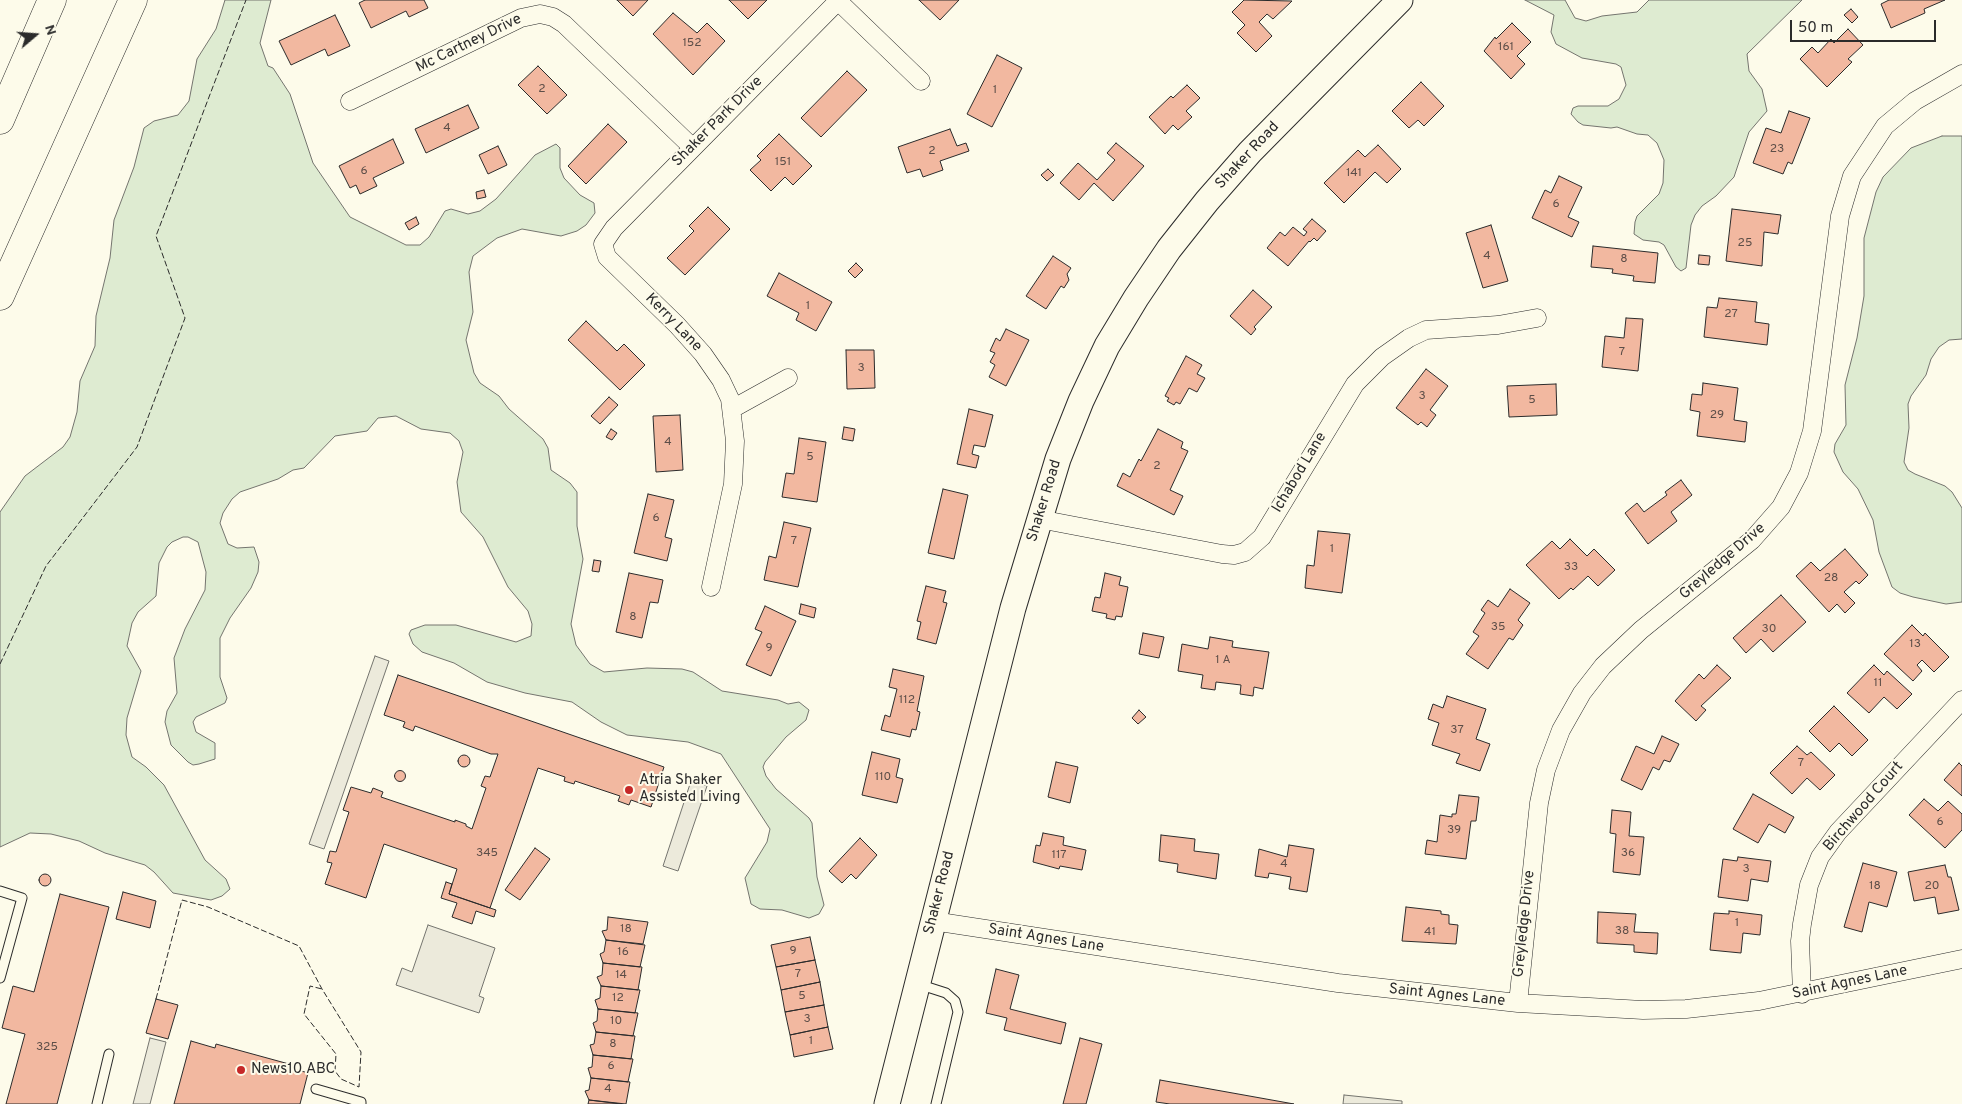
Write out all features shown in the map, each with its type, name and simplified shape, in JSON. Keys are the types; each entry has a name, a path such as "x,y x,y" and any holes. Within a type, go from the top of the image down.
{"highway":[{"path":"0,120 52,0"},
{"path":"0,296 133,0"},
{"path":"0,106 20,72"}],"main road":[{"name":"Shaker Road","path":"886,1104 1013,608 1058,459 1084,393 1108,346 1169,248 1250,152 1400,0"}],"street":[{"path":"838,0 921,81"},
{"name":"Shaker Park Drive","path":"602,247 606,236 838,0"},
{"name":"Mc Cartney Drive","path":"350,101 521,18 540,14 553,17 564,24 692,147"},
{"name":"Greyledge Drive","path":"1518,1003 1539,803 1546,770 1561,730 1582,693 1603,666 1642,630 1752,540 1781,507 1799,472 1812,431 1840,216 1852,176 1885,126 1915,100 1962,74"},
{"name":"Kerry Lane","path":"602,247 607,257 677,325 703,354 726,390 732,409 735,441 732,484 711,587"},
{"name":"Ichabod Lane","path":"1039,518 1222,554 1234,555 1245,552 1262,537 1350,392 1382,357 1409,338 1429,329 1498,325 1537,318"},
{"path":"732,409 788,378"},
{"name":"Birchwood Court","path":"1802,994 1800,948 1802,924 1809,885 1820,857 1838,832 1962,700"},
{"name":"Saint Agnes Lane","path":"933,921 1271,974 1518,1003 1672,1010 1734,1005 1802,994 1962,959"}],"lane":[{"path":"0,891 22,898 0,978"},
{"path":"917,983 946,993 954,1001 958,1012 936,1104"},
{"path":"97,1104 109,1054"},
{"path":"316,1089 361,1102 361,1104"}],"green space":[{"path":"225,0 271,0 260,43 268,66 273,68 290,94 313,163 350,217 406,245 420,245 429,237 445,211 451,209 468,214 480,211 496,199 535,155 556,144 560,148 560,168 564,178 580,195 594,203 595,213 586,225 577,231 561,236 522,229 497,238 473,256 469,272 473,312 466,340 474,373 480,383 499,396 509,409 543,439 548,448 551,470 570,483 577,492 577,526 583,559 571,624 576,645 590,664 604,672 647,668 682,669 693,672 722,691 778,700 788,704 799,702 809,710 806,720 786,737 763,767 766,776 776,789 809,818 812,823 817,877 824,905 819,914 809,918 782,910 760,909 751,904 745,878 767,842 770,829 721,754 688,742 627,735 601,722 572,702 525,693 487,682 454,663 422,652 413,644 409,634 411,630 425,625 456,625 516,642 531,636 532,624 528,611 508,587 483,537 461,512 457,482 463,452 459,441 450,433 421,429 396,416 378,418 367,431 335,436 304,468 293,470 278,479 240,492 232,499 223,513 220,523 228,544 237,548 254,547 259,562 258,572 251,588 230,618 220,638 220,677 227,698 225,703 196,717 193,722 196,732 215,743 215,759 193,765 188,762 171,745 165,722 167,711 177,693 174,658 185,629 205,590 206,572 198,542 188,537 183,537 172,542 167,547 159,563 156,596 138,612 132,623 127,646 141,671 127,718 126,735 132,757 146,767 164,785 205,860 226,879 230,889 222,896 211,900 173,893 145,865 105,853 79,841 51,834 30,833 0,847 0,512 25,476 63,447 70,437 77,412 80,381 95,346 96,316 110,258 114,220 134,167 144,128 154,121 178,115 189,101 197,59 216,29"},
{"path":"1525,0 1565,0 1575,18 1586,21 1602,16 1637,12 1649,0 1802,0 1747,54 1749,71 1762,89 1767,111 1749,132 1734,177 1716,196 1702,206 1695,215 1691,225 1686,268 1681,271 1676,267 1664,245 1659,242 1643,240 1634,234 1637,216 1659,194 1663,183 1664,160 1657,143 1648,135 1637,134 1617,127 1583,125 1571,114 1573,108 1578,106 1608,106 1619,99 1626,85 1621,67 1616,64 1582,58 1556,44 1551,32 1554,15"},
{"path":"1942,136 1962,136 1962,339 1949,340 1939,347 1931,359 1926,375 1911,396 1908,404 1909,428 1904,462 1908,470 1945,486 1952,492 1962,508 1962,602 1946,604 1900,593 1892,587 1879,552 1873,520 1858,489 1843,472 1834,452 1835,444 1846,425 1845,385 1857,338 1864,296 1864,238 1876,192 1883,177 1911,148"}],"shaded area":[{"path":"375,656 389,661 324,849 309,844"},
{"path":"691,781 707,786 678,871 663,866"},
{"path":"428,925 495,948 479,996 484,998 479,1013 396,985 402,968 412,972"},
{"path":"150,1038 166,1042 150,1104 133,1104"},
{"path":"1344,1095 1402,1101 1402,1104 1343,1104"}],"building":[{"path":"365,0 424,0 428,8 409,17 406,11 371,28 359,3"},
{"path":"617,0 648,0 633,16"},
{"path":"729,0 767,0 748,19"},
{"path":"919,0 959,0 940,20"},
{"path":"1244,0 1292,1 1273,19 1267,14 1259,22 1272,36 1256,52 1237,33 1245,25 1232,12"},
{"path":"1889,0 1945,0 1924,9 1925,13 1891,28 1881,4"},
{"path":"1851,9 1858,17 1852,23 1844,15"},
{"path":"673,13 697,33 707,23 725,41 693,75 653,34"},
{"path":"335,15 350,46 328,56 325,49 291,65 279,41"},
{"path":"1512,23 1531,42 1517,56 1525,64 1511,79 1484,51 1495,37 1496,39"},
{"path":"1848,29 1863,45 1848,59 1852,62 1827,87 1800,59 1812,47 1818,53 1831,39 1834,43"},
{"path":"997,55 1022,68 992,127 967,114"},
{"path":"538,66 567,95 547,114 518,85"},
{"path":"847,71 867,90 821,137 801,118"},
{"path":"1421,82 1444,106 1424,126 1418,120 1409,128 1392,111"},
{"path":"1187,85 1200,98 1186,111 1192,117 1178,130 1173,125 1165,134 1149,117 1171,96 1173,98"},
{"path":"468,105 479,128 426,153 415,129"},
{"path":"1789,111 1810,118 1792,164 1788,162 1783,174 1753,163 1766,128 1781,133"},
{"path":"608,124 627,142 586,184 568,166"},
{"path":"950,129 957,146 966,143 969,151 940,161 943,170 923,177 920,169 907,173 898,147"},
{"path":"779,134 812,166 793,185 785,177 771,191 750,170 761,160 757,156"},
{"path":"393,139 404,163 373,178 377,186 360,194 356,185 350,188 339,166"},
{"path":"1116,143 1144,166 1113,201 1094,183 1079,200 1060,183 1078,163 1097,180 1115,160 1107,153"},
{"path":"1378,145 1401,169 1387,183 1375,172 1344,203 1324,183 1358,150 1365,157"},
{"path":"498,146 507,165 488,174 479,155"},
{"path":"1048,169 1054,175 1047,181 1041,175"},
{"path":"1559,176 1582,187 1568,217 1579,222 1572,237 1532,218 1545,190 1551,193"},
{"path":"484,190 486,197 477,199 476,192"},
{"path":"708,207 730,229 685,275 667,258 694,231 689,226"},
{"path":"1732,209 1781,215 1778,234 1764,232 1762,266 1726,261"},
{"path":"416,217 419,224 409,230 405,223"},
{"path":"1312,219 1326,231 1317,241 1314,238 1309,241 1288,266 1267,248 1280,232 1285,236 1293,227 1304,236 1307,232 1303,229"},
{"path":"1491,225 1508,281 1483,288 1466,233"},
{"path":"1593,246 1658,253 1655,283 1633,281 1634,276 1612,273 1613,269 1591,267"},
{"path":"1699,255 1710,256 1709,265 1698,264"},
{"path":"1053,256 1071,268 1067,274 1069,280 1064,288 1061,286 1046,309 1026,296"},
{"path":"856,263 863,270 855,278 848,271"},
{"path":"779,273 832,302 816,331 796,320 799,313 767,296"},
{"path":"1253,290 1272,307 1254,327 1256,329 1251,335 1230,316"},
{"path":"1719,298 1757,302 1755,322 1769,324 1767,345 1704,337 1707,307 1717,308"},
{"path":"1626,318 1643,319 1638,371 1602,367 1605,336 1624,338"},
{"path":"586,321 617,351 624,344 645,365 620,390 568,340"},
{"path":"1006,329 1029,340 1006,386 989,377 995,365 990,362 995,353 990,351 996,338 1000,341"},
{"path":"846,350 874,350 875,388 847,389"},
{"path":"1186,356 1202,365 1197,374 1205,378 1197,392 1189,388 1180,404 1176,402 1174,405 1167,401 1169,398 1165,396"},
{"path":"1426,369 1448,386 1430,410 1436,415 1427,427 1421,422 1418,425 1396,408"},
{"path":"1703,383 1738,388 1734,420 1747,422 1745,442 1697,436 1700,412 1690,410 1692,394 1702,395"},
{"path":"1556,384 1557,415 1509,417 1507,386"},
{"path":"609,397 618,405 600,424 591,416"},
{"path":"969,409 993,415 985,447 974,445 972,454 979,456 976,468 957,464"},
{"path":"680,415 683,470 656,472 653,416"},
{"path":"844,427 855,429 853,441 842,439"},
{"path":"611,429 617,433 612,440 606,437"},
{"path":"1158,429 1183,442 1181,448 1188,451 1170,490 1183,496 1174,515 1117,486 1123,473 1130,477"},
{"path":"799,438 826,442 817,502 782,497 786,473 794,474"},
{"path":"1681,480 1692,495 1671,512 1677,521 1648,544 1625,513 1637,503 1644,512 1667,495 1665,492"},
{"path":"943,489 968,495 954,559 928,553"},
{"path":"648,494 674,500 665,537 672,539 667,561 634,553"},
{"path":"784,522 811,528 798,587 764,580 769,556 776,558"},
{"path":"1318,531 1350,534 1342,593 1305,588 1307,565 1314,566"},
{"path":"1570,539 1587,556 1594,549 1615,570 1598,586 1588,576 1573,590 1571,588 1559,599 1526,565 1552,541 1560,549"},
{"path":"1845,549 1868,575 1859,584 1856,581 1844,592 1855,603 1845,613 1837,604 1829,612 1796,576 1811,562 1820,571"},
{"path":"594,560 601,561 599,572 592,571"},
{"path":"629,573 663,580 658,603 650,602 642,638 616,632"},
{"path":"1105,573 1121,577 1119,585 1128,587 1122,617 1116,616 1115,620 1106,618 1107,614 1092,611 1095,597 1100,598"},
{"path":"926,586 946,591 943,602 947,603 936,644 917,639 921,622 917,621"},
{"path":"1510,589 1530,603 1518,620 1523,625 1513,640 1509,638 1488,669 1466,654 1479,636 1473,632 1485,613 1481,610 1488,600 1498,607"},
{"path":"1781,595 1806,622 1773,652 1761,639 1746,653 1733,638"},
{"path":"801,604 816,608 814,618 799,614"},
{"path":"765,606 796,621 771,676 746,665 762,632 755,629"},
{"path":"1912,625 1923,636 1925,633 1949,657 1934,672 1922,660 1917,665 1922,671 1913,681 1884,654"},
{"path":"1143,633 1164,637 1159,658 1139,654"},
{"path":"1210,637 1233,641 1232,647 1269,652 1263,689 1254,687 1253,696 1240,694 1241,685 1216,682 1215,690 1201,688 1203,675 1178,671 1182,644 1208,649"},
{"path":"1717,665 1731,678 1701,706 1706,710 1696,721 1675,701 1699,674 1704,679"},
{"path":"1874,665 1884,675 1887,671 1912,694 1897,709 1884,697 1869,713 1847,693"},
{"path":"893,669 924,676 917,711 920,712 916,730 912,729 910,737 881,730 885,715 890,717 897,689 889,687"},
{"name":"Atria Shaker Assisted Living","path":"398,675 664,767 651,807 631,800 629,805 618,801 620,796 575,781 574,784 564,781 565,777 538,768 490,908 449,894 457,869 384,844 366,898 325,884 332,863 327,862 330,851 336,852 349,812 343,810 351,787 371,793 373,788 383,792 381,797 455,822 455,820 466,824 466,826 472,829 486,788 481,786 485,776 490,777 498,754 491,754 415,726 413,731 403,727 405,722 384,715"},
{"path":"1447,696 1486,709 1476,739 1490,744 1480,771 1456,763 1460,754 1432,745 1439,723 1428,719 1433,704 1443,708"},
{"path":"1834,706 1868,740 1852,756 1839,743 1830,752 1809,731"},
{"path":"1139,710 1146,717 1138,724 1132,718"},
{"path":"1662,736 1679,744 1670,762 1664,760 1659,770 1653,767 1642,790 1621,780 1636,746 1654,754"},
{"path":"1797,746 1807,755 1811,752 1835,775 1820,790 1807,778 1792,794 1770,773"},
{"path":"872,752 900,759 896,777 903,779 897,803 862,795"},
{"path":"462,755 466,755 470,761 466,767 462,767 458,763 458,759"},
{"path":"1056,762 1078,767 1070,803 1048,797"},
{"path":"1959,763 1962,766 1962,796 1944,780"},
{"path":"398,771 402,771 405,776 404,780 398,781 395,778 395,774"},
{"path":"1753,794 1794,817 1785,833 1769,824 1758,843 1733,829"},
{"path":"1459,795 1479,797 1476,821 1471,821 1466,859 1425,854 1427,840 1437,842 1440,815 1452,817 1452,814 1456,814"},
{"path":"1924,799 1938,811 1948,801 1962,814 1962,830 1945,848 1909,815"},
{"path":"1612,810 1631,812 1629,836 1644,837 1640,875 1613,872 1616,834 1610,833"},
{"path":"1043,833 1064,837 1063,845 1086,850 1082,870 1060,866 1059,869 1033,862 1036,845 1040,846"},
{"path":"1161,835 1195,839 1194,851 1219,854 1216,879 1177,872 1178,864 1159,861"},
{"path":"860,838 877,855 856,879 851,874 842,883 829,871"},
{"path":"1289,845 1314,849 1307,892 1289,889 1291,877 1269,873 1268,878 1255,876 1259,849 1287,857"},
{"path":"535,848 550,859 520,900 505,890"},
{"path":"1738,857 1771,861 1768,882 1751,879 1748,901 1718,897 1723,859 1737,861"},
{"path":"1863,863 1897,872 1887,907 1869,902 1862,932 1844,927"},
{"path":"1945,865 1948,877 1951,877 1959,910 1938,914 1935,897 1914,901 1908,872"},
{"path":"45,874 51,880 45,886 39,880"},
{"path":"446,882 452,884 449,894 496,910 494,917 476,911 472,924 452,917 457,903 441,898"},
{"path":"123,892 156,901 150,928 116,919"},
{"path":"60,894 109,907 57,1104 6,1104 25,1034 2,1028 13,986 34,992"},
{"path":"1406,907 1441,911 1441,914 1449,915 1449,924 1458,925 1456,944 1402,941"},
{"path":"1729,911 1762,915 1760,935 1743,933 1741,953 1710,950 1714,913 1729,914"},
{"path":"1598,912 1636,914 1634,932 1658,933 1657,954 1634,952 1634,945 1597,943"},
{"path":"608,917 648,922 643,944 606,940 602,931 607,930"},
{"path":"810,937 815,960 776,967 771,945"},
{"path":"606,940 645,945 640,967 603,963 600,954 604,952"},
{"path":"815,960 820,982 781,990 776,967"},
{"path":"603,963 642,967 638,990 601,986 597,977 602,975"},
{"path":"996,969 1019,975 1010,1009 1066,1023 1061,1044 1004,1030 1007,1018 986,1013"},
{"path":"820,982 824,1005 785,1012 781,990"},
{"path":"601,986 640,990 635,1013 598,1009 595,1000 600,998"},
{"path":"156,999 178,1005 168,1039 146,1033"},
{"path":"824,1005 828,1027 790,1035 785,1012"},
{"path":"598,1009 638,1013 633,1036 596,1032 593,1023 597,1021"},
{"path":"828,1027 833,1049 794,1057 790,1035"},
{"path":"596,1032 635,1036 631,1059 593,1055 590,1045 594,1044"},
{"path":"1080,1038 1102,1044 1086,1104 1063,1104"},
{"name":"News10 ABC","path":"191,1041 215,1048 216,1044 289,1064 288,1067 308,1073 300,1104 174,1104"},
{"path":"593,1055 633,1059 628,1082 591,1078 588,1068 592,1067"},
{"path":"591,1078 630,1082 626,1104 589,1100 585,1091 589,1090"},
{"path":"1160,1080 1294,1104 1170,1104 1156,1102"},
{"path":"589,1100 621,1104 588,1104"}],"fence":[{"path":"0,664 46,566 137,447 185,318 156,236 246,0"},
{"path":"156,999 182,900 208,907 299,946 322,989 361,1052 359,1087 341,1079 335,1071 336,1054 304,1014 310,986 322,989"}],"place":[{"name":"Atria Shaker Assisted Living","path":"629,790"},
{"name":"News10 ABC","path":"241,1070"}]}
